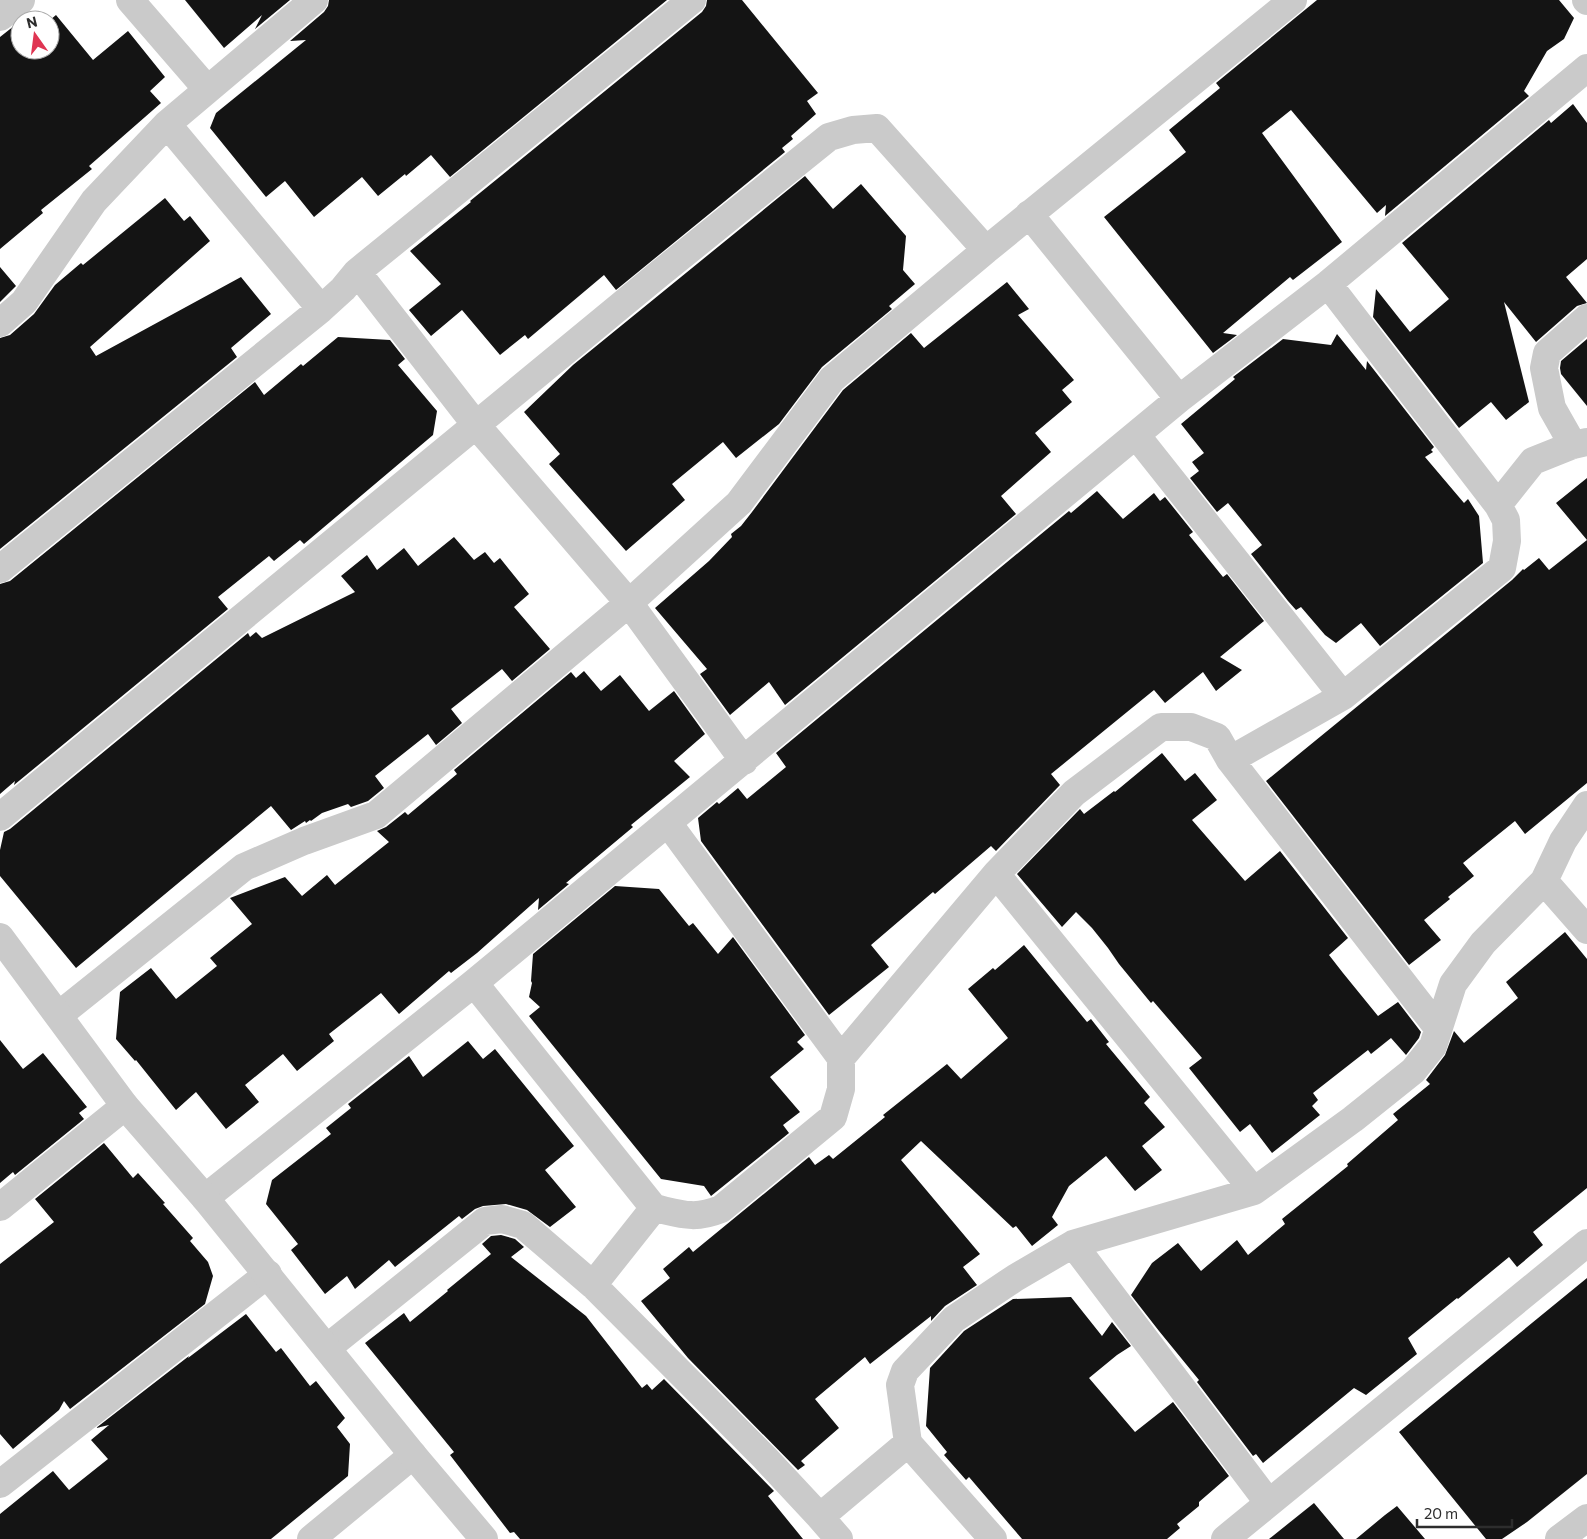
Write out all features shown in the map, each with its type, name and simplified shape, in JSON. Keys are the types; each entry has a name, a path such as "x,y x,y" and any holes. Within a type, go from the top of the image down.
{"street":[{"path":"0,17 20,0"},
{"path":"130,0 207,89"},
{"path":"0,323 24,302 94,201 167,124 314,0"},
{"path":"0,569 320,309 343,289 357,272 692,0"},
{"path":"58,1015 244,867 304,841 376,815 629,603 739,502 832,378 1029,214 1293,0"},
{"path":"205,1198 474,982 744,761 1179,399 1328,284 1587,68"},
{"path":"167,124 320,309"},
{"path":"0,818 829,137 853,130 877,128 986,250"},
{"path":"1029,214 1179,399"},
{"path":"357,272 476,426 629,603 744,761"},
{"path":"1230,760 1343,696 1502,568 1507,541 1506,520 1498,505 1328,284"},
{"path":"1498,505 1533,461 1580,444 1552,408 1544,368 1547,353 1587,318"},
{"path":"1136,435 1343,696"},
{"path":"841,1058 996,874 1074,794 1161,727 1192,727 1216,737 1230,760 1438,1028"},
{"path":"993,1539 908,1443 900,1385 905,1371 954,1319 1015,1278 1073,1244 1254,1191 1353,1119 1413,1071 1433,1046 1453,984 1483,943 1544,881 1563,841 1587,805"},
{"path":"474,982 654,1208 693,1217 721,1209 833,1117 841,1089 841,1058 668,823"},
{"path":"996,874 1254,1191"},
{"path":"1544,881 1587,930"},
{"path":"0,937 125,1106 205,1198 413,1455 484,1539"},
{"path":"0,1207 125,1106"},
{"path":"593,1286 654,1208"},
{"path":"327,1348 485,1221 502,1219 523,1225 593,1286 765,1458 839,1539"},
{"path":"1225,1539 1587,1243"},
{"path":"1073,1244 1268,1502"},
{"path":"0,1484 268,1274"},
{"path":"820,1517 908,1443"},
{"path":"311,1539 413,1455"},
{"path":"1559,1539 1587,1518"}],"building":[{"path":"185,0 290,0 255,29 262,15 224,48"},
{"path":"329,0 667,0 450,177 431,155 378,196 362,177 314,217 285,181 266,197 210,128 216,113 306,40 290,41 324,12"},
{"path":"707,0 742,0 818,93 807,101 816,114 791,136 793,139 782,148 785,152 616,290 604,275 528,339 525,335 500,355 462,310 431,336 409,310 441,284 410,251 702,12"},
{"path":"1317,0 1559,0 1574,18 1564,39 1547,51 1524,91 1529,96 1385,216 1386,205 1377,213 1291,110 1262,133 1342,242 1293,280 1290,277 1223,333 1237,335 1213,353 1104,217 1186,152 1169,130 1220,88 1216,83"},
{"path":"60,20 93,60 128,31 165,77 150,91 161,103 89,166 92,169 41,210 43,213 0,249 0,37 10,29 10,60 60,60"},
{"path":"1573,104 1587,123 1587,259 1566,277 1587,303 1577,306 1536,342 1504,302 1529,402 1506,420 1491,402 1459,428 1373,317 1376,289 1410,332 1449,299 1402,243 1549,120 1551,123"},
{"path":"805,176 833,209 861,184 906,236 903,270 915,284 889,306 892,309 822,367 779,424 736,458 723,442 672,484 685,500 626,551 549,464 560,454 524,412 573,365"},
{"path":"165,198 184,221 190,216 210,241 90,347 96,356 241,277 271,314 231,348 237,357 0,549 0,338 10,335 34,314 55,285 81,263 83,265"},
{"path":"0,267 16,286 0,302"},
{"path":"1007,282 1029,309 1018,315 1074,380 1062,390 1072,402 1035,433 1051,452 1001,496 1016,514 785,705 769,682 730,715 700,674 707,669 655,608 709,561 732,537 731,534 741,526 752,512 843,390 911,333 924,348"},
{"path":"1337,334 1366,370 1367,361 1434,447 1431,450 1433,452 1425,457 1464,503 1468,499 1479,516 1483,563 1380,646 1361,623 1336,643 1325,635 1301,607 1296,610 1251,554 1262,545 1228,503 1217,512 1190,478 1199,471 1192,462 1204,453 1181,424 1235,379 1233,377 1283,339 1331,345"},
{"path":"338,337 390,340 405,359 398,365 437,411 433,435 304,544 300,540 274,561 269,556 218,597 228,609 14,785 15,781 0,794 0,584 10,581 255,382 264,395 301,364 303,366"},
{"path":"1587,339 1587,406 1561,374 1560,368 1561,361"},
{"path":"1587,478 1587,540 1556,503"},
{"path":"1097,491 1123,519 1154,493 1160,501 1165,497 1193,532 1189,535 1223,577 1227,574 1264,621 1220,657 1242,670 1216,691 1203,672 1165,703 1154,690 1051,774 1060,785 996,851 991,846 871,945 889,967 829,1015 701,841 698,818 738,788 747,799 786,767 776,753 1069,511 1071,513"},
{"path":"454,537 474,560 485,552 494,563 500,558 529,594 514,607 550,649 512,681 502,669 451,709 462,723 436,745 428,734 375,776 384,788 368,801 351,807 348,804 322,813 311,821 306,823 305,821 291,830 271,806 76,968 0,876 0,850 4,832 248,633 250,637 256,632 262,638 355,592 341,576 367,555 377,570 404,548 418,566"},
{"path":"1587,540 1587,783 1525,834 1515,821 1463,863 1474,876 1424,920 1441,940 1409,965 1266,781 1523,569 1539,558 1549,570"},
{"path":"584,671 601,691 620,675 649,711 674,691 705,734 674,761 690,777 631,825 633,827 566,883 569,884 538,910 539,898 477,953 451,973 449,971 399,1014 381,993 329,1034 334,1041 297,1071 283,1054 245,1085 259,1102 226,1129 196,1092 176,1110 136,1060 116,1039 120,992 151,968 176,999 217,966 210,958 252,924 230,898 285,877 302,896 327,875 335,885 389,842 377,831 386,827 405,812 408,815 457,774 454,770 571,672 576,678"},
{"path":"1162,753 1185,781 1195,773 1217,800 1192,820 1245,881 1280,851 1348,938 1329,955 1343,973 1378,1016 1398,1002 1421,1032 1419,1038 1406,1055 1391,1038 1371,1054 1368,1050 1313,1093 1318,1100 1312,1106 1320,1115 1272,1153 1250,1124 1240,1132 1189,1068 1202,1058 1153,1001 1151,1003 1092,928 1076,912 1062,927 1017,874 1080,809 1084,814 1115,792"},
{"path":"615,886 659,889 689,926 693,923 718,954 733,937 805,1035 797,1042 804,1049 770,1077 800,1112 783,1125 789,1133 711,1196 704,1186 661,1179 529,1016 540,1007 529,997 532,983 533,954"},
{"path":"1565,932 1587,959 1587,1188 1533,1232 1543,1245 1517,1267 1509,1257 1408,1338 1417,1354 1366,1395 1354,1388 1263,1463 1256,1454 1253,1456 1197,1382 1199,1380 1131,1295 1152,1263 1178,1243 1201,1271 1237,1240 1248,1255 1285,1224 1282,1219 1348,1166 1347,1164 1398,1120 1393,1114 1430,1084 1426,1080 1445,1055 1454,1031 1464,1043 1518,998 1506,982"},
{"path":"1024,945 1087,1022 1091,1019 1109,1042 1106,1044 1150,1097 1144,1103 1165,1127 1142,1146 1162,1170 1135,1191 1106,1156 1069,1186 1052,1217 1058,1225 1032,1246 1016,1226 1013,1228 921,1141 901,1160 980,1254 963,1267 977,1285 945,1306 931,1321 931,1316 870,1364 865,1357 815,1399 839,1428 801,1461 805,1465 798,1470 688,1358 641,1301 670,1278 663,1269 689,1247 693,1252 809,1157 815,1165 829,1155 833,1159 885,1117 883,1115 947,1064 961,1079 1008,1038 968,989 993,968 995,970"},
{"path":"0,1040 23,1069 43,1053 87,1107 79,1113 84,1119 15,1175 13,1172 0,1183"},
{"path":"468,1041 483,1059 495,1049 574,1146 545,1170 576,1207 550,1227 527,1210 506,1204 483,1206 475,1209 462,1219 459,1216 395,1267 389,1260 355,1289 347,1276 325,1294 291,1250 298,1244 266,1204 272,1180 331,1134 326,1128 351,1108 348,1104 409,1056 423,1077"},
{"path":"104,1143 133,1178 138,1173 193,1238 190,1241 208,1262 213,1276 205,1304 70,1409 64,1401 59,1410 13,1449 0,1434 0,1264 54,1222 35,1199"},
{"path":"501,1235 515,1239 524,1247 511,1257 586,1316 642,1388 647,1384 652,1390 664,1379 774,1491 768,1496 803,1539 520,1539 514,1532 510,1533 450,1455 454,1452 365,1343 404,1313 410,1322 491,1254 482,1244 491,1236"},
{"path":"1587,1278 1587,1474 1527,1522 1502,1539 1486,1539 1399,1432"},
{"path":"1071,1297 1102,1336 1112,1322 1131,1346 1089,1378 1135,1432 1173,1402 1229,1476 1199,1502 1199,1506 1177,1524 1180,1528 1167,1539 1022,1539 969,1477 966,1480 944,1455 947,1452 926,1426 930,1368 964,1331 1013,1299"},
{"path":"246,1314 276,1352 281,1348 310,1386 316,1381 345,1418 337,1427 350,1444 348,1476 271,1539 0,1539 0,1514 53,1471 69,1490 108,1459 91,1440 109,1425 96,1428"},
{"path":"1314,1503 1344,1539 1269,1539"},
{"path":"1397,1506 1425,1539 1356,1539 1385,1515"}]}
